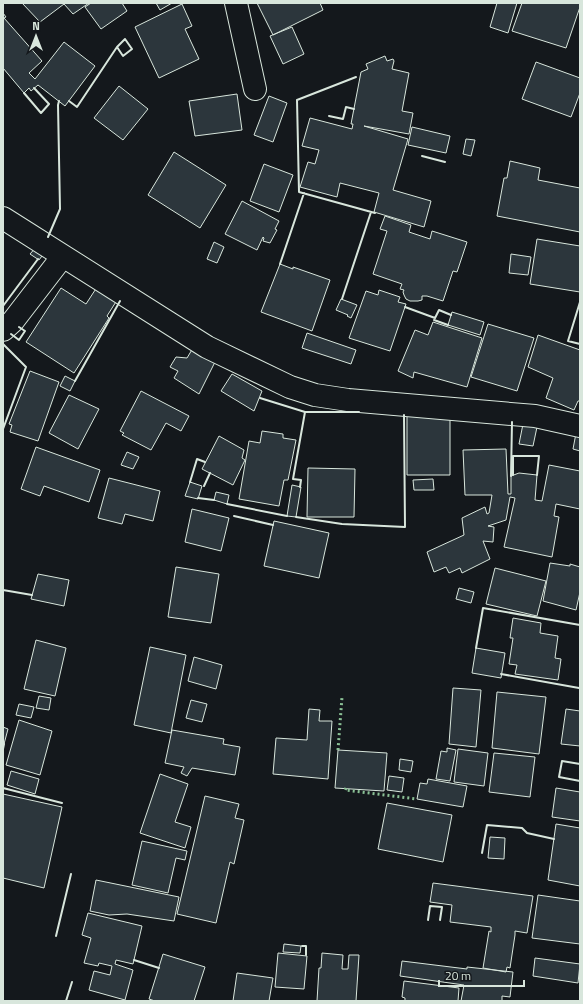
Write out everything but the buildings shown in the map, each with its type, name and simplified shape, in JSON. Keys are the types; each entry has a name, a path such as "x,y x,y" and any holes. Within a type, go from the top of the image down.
{"street":[{"path":"236,3 255,89"},
{"path":"3,218 207,347 290,387 316,395 348,400 535,416 580,426"},
{"path":"3,330 13,321 63,256"}],"hedge":[{"path":"338,750 342,697"},
{"path":"346,788 345,790 417,799"}],"wall":[{"path":"69,101 77,107 117,47 125,39 132,49 123,56 117,47"},
{"path":"356,77 297,100 299,192 375,213"},
{"path":"24,93 41,113 49,104 34,88"},
{"path":"48,237 60,209 59,101"},
{"path":"329,116 343,119 346,107 354,109"},
{"path":"422,156 445,162"},
{"path":"280,264 304,193"},
{"path":"342,299 371,212"},
{"path":"3,306 38,259"},
{"path":"75,381 120,301"},
{"path":"580,302 568,341 580,344"},
{"path":"405,307 435,318 439,310 451,315"},
{"path":"434,320 448,325"},
{"path":"11,334 19,340 25,331 19,327"},
{"path":"3,344 26,367 3,429"},
{"path":"260,398 305,412 359,412"},
{"path":"300,487 301,480 293,479 305,412"},
{"path":"296,517 342,524 405,527 404,415"},
{"path":"511,476 512,422"},
{"path":"513,475 513,456 539,456 537,475"},
{"path":"190,482 197,459 205,462"},
{"path":"204,486 210,473"},
{"path":"198,498 214,500"},
{"path":"227,504 287,516"},
{"path":"234,516 273,525"},
{"path":"3,590 32,595"},
{"path":"476,648 483,608 580,625"},
{"path":"501,674 579,688"},
{"path":"3,749 4,744"},
{"path":"580,764 562,761 559,777 580,781"},
{"path":"3,788 62,803"},
{"path":"482,853 487,825 522,828 527,833 554,839"},
{"path":"56,936 71,874"},
{"path":"428,920 430,906 442,907 440,920"},
{"path":"302,946 306,946 306,955"},
{"path":"134,960 159,968"},
{"path":"66,1001 72,982"}]}
